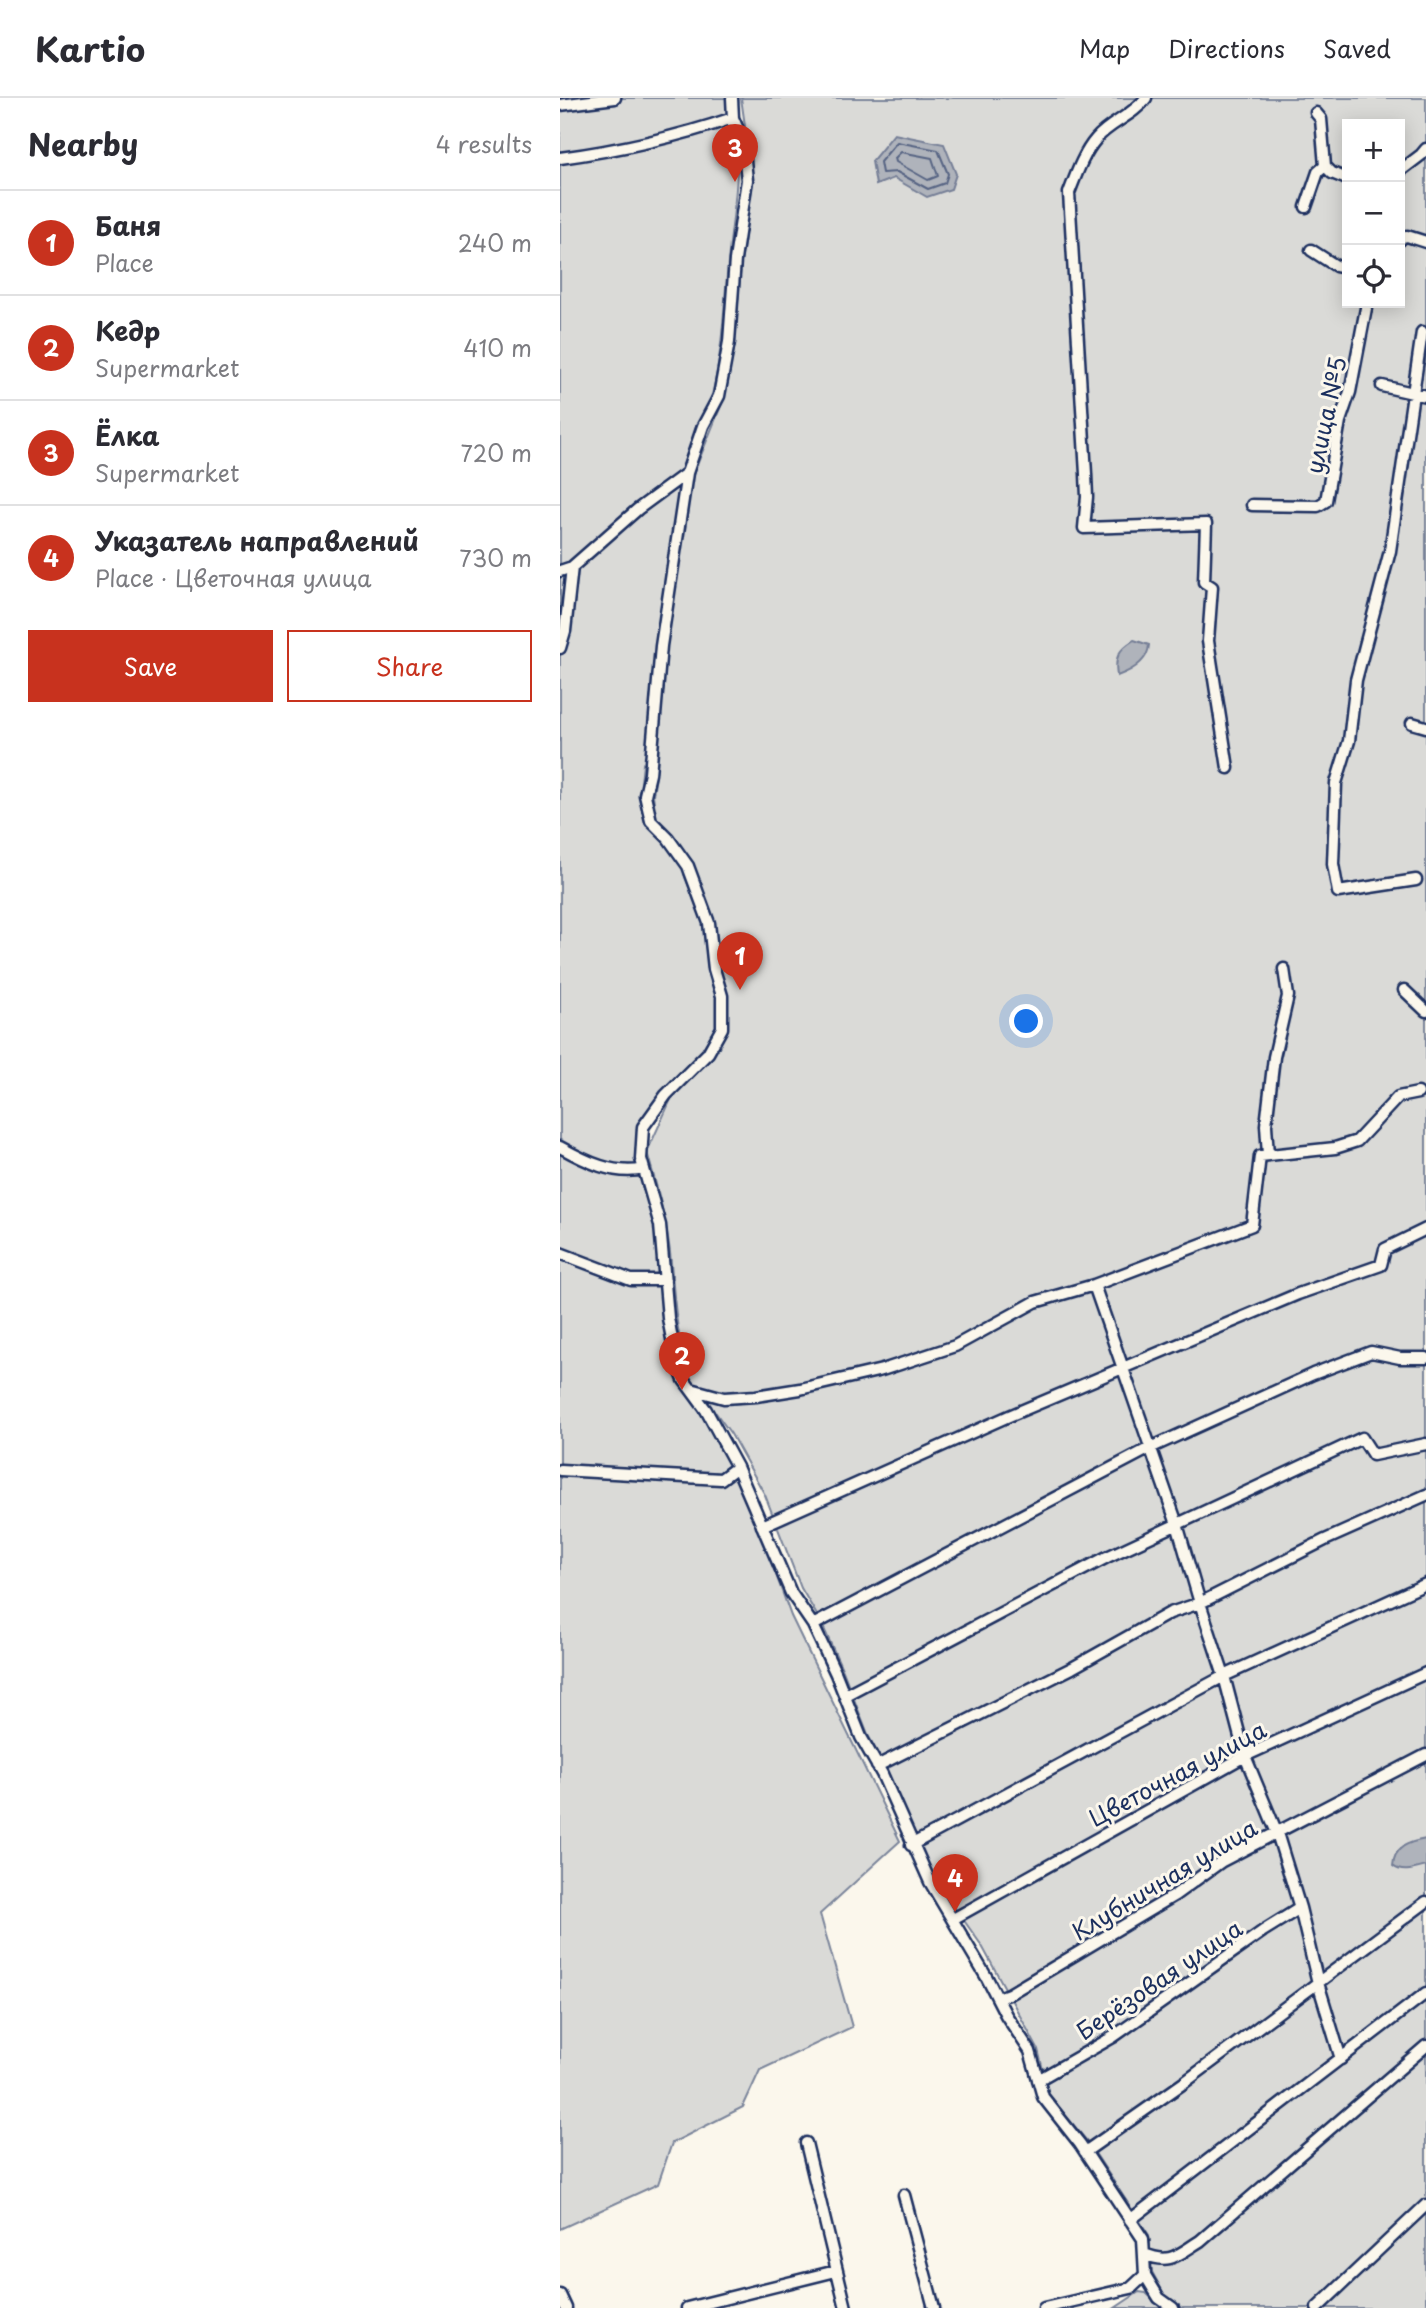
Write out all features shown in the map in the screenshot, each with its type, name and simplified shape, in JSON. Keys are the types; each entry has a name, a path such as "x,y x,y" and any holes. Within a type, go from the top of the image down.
{"street":[{"path":"560,105 615,98"},
{"path":"732,98 733,118 743,141 747,180 735,260 729,342 719,396 704,426 687,472 661,646 650,774 645,795 651,821 668,838 688,866 709,923 714,969 722,996 722,1028 708,1053 666,1095 643,1127 641,1159 660,1225 676,1360 684,1380 706,1410 737,1467 791,1592 813,1625 929,1882 953,1919 1006,2015 1030,2051 1043,2097 1085,2152 1143,2239 1145,2275 1159,2298 1173,2308"},
{"path":"1146,98 1141,106 1096,138 1069,193 1086,474 1084,528 1206,524 1204,582 1212,587 1208,641 1228,768"},
{"path":"1316,113 1321,119 1325,166 1342,177"},
{"path":"560,158 607,151 708,127 733,118"},
{"path":"1405,167 1426,149"},
{"path":"1306,206 1318,172 1325,166"},
{"path":"1405,236 1426,242"},
{"path":"1311,250 1342,267"},
{"name":"улица №5","path":"1252,505 1318,506 1326,501 1340,421 1350,392 1366,308"},
{"path":"1416,880 1338,892 1333,864 1336,783 1349,741 1356,680 1390,551 1422,332"},
{"path":"1382,386 1426,396"},
{"path":"560,571 572,567 638,509 687,472"},
{"path":"560,648 565,631 572,567"},
{"path":"1412,723 1426,727"},
{"path":"1268,1155 1266,1125 1274,1057 1288,996 1284,969"},
{"path":"1404,990 1426,1011"},
{"path":"691,1388 724,1398 755,1396 849,1378 955,1346 1035,1302 1094,1285 1252,1225 1260,1157 1335,1149 1357,1141 1398,1097 1418,1093"},
{"path":"560,1147 590,1164 633,1172 644,1169"},
{"path":"762,1527 1009,1416 1298,1294 1381,1265 1385,1249 1426,1229"},
{"path":"560,1253 631,1280 665,1280"},
{"path":"1094,1285 1177,1524 1224,1676 1245,1756 1277,1833 1341,2059"},
{"path":"813,1625 1150,1448 1313,1374 1371,1352 1400,1358 1426,1358"},
{"path":"845,1695 1107,1557 1362,1438 1373,1455 1426,1444"},
{"path":"560,1470 721,1479 737,1467"},
{"path":"877,1766 1072,1668 1170,1613 1200,1603 1325,1540 1426,1495"},
{"path":"911,1845 1224,1676 1426,1584"},
{"name":"Цветочная улица","path":"953,1919 1245,1756 1426,1673"},
{"name":"Клубничная улица","path":"998,1998 1109,1936 1175,1895 1222,1861 1426,1755"},
{"path":"1085,2152 1185,2082 1426,1902"},
{"name":"Берёзовая улица","path":"1038,2080 1113,2037 1300,1908"},
{"path":"1130,2220 1426,1993"},
{"path":"1144,2254 1159,2260 1170,2259 1200,2241 1426,2046"},
{"path":"806,2143 846,2308"},
{"path":"904,2195 934,2308"},
{"path":"1317,2308 1426,2205"},
{"path":"687,2308 836,2271"},
{"path":"1044,2308 1131,2288 1145,2275"},
{"path":"560,2295 566,2308"}],"shaded area":[{"path":"560,98 726,98 736,141 737,180 721,343 713,391 688,450 680,487 697,465 723,401 735,345 741,263 753,181 741,98 1426,98 1426,2308 1182,2308 1173,2303 1167,2308 1115,2308 1139,2292 1146,2293 1157,2303 1162,2290 1152,2272 1149,2235 1087,2141 1049,2095 1038,2049 982,1946 924,1864 843,1671 821,1622 801,1588 765,1495 731,1434 716,1413 707,1417 749,1500 791,1616 900,1841 820,1914 852,2027 760,2070 743,2107 672,2143 658,2184 560,2229","holes":["643,764 656,776 653,795 656,818 646,825 640,792","693,866 714,924 718,968 726,997 725,1032 712,1056 700,1065 688,1064 702,1050 717,1026 717,996 708,968 703,923 684,874","667,1086 664,1093 672,1097 647,1152 666,1227 678,1326 688,1369 681,1378 675,1371 664,1316 653,1203 636,1159 639,1122"]}],"water":[{"path":"894,134 944,144 956,174 951,189 927,197 894,178 876,185 872,161"},
{"path":"1134,640 1149,645 1146,656 1133,668 1117,676 1119,654"},
{"path":"1426,1839 1426,1866 1404,1870 1393,1866 1399,1849"}],"place":[{"name":"Ёлка","path":"735,182"},
{"name":"Баня","path":"740,990"},
{"name":"Кедр","path":"682,1390"},
{"name":"Указатель направлений","path":"955,1912"}]}
